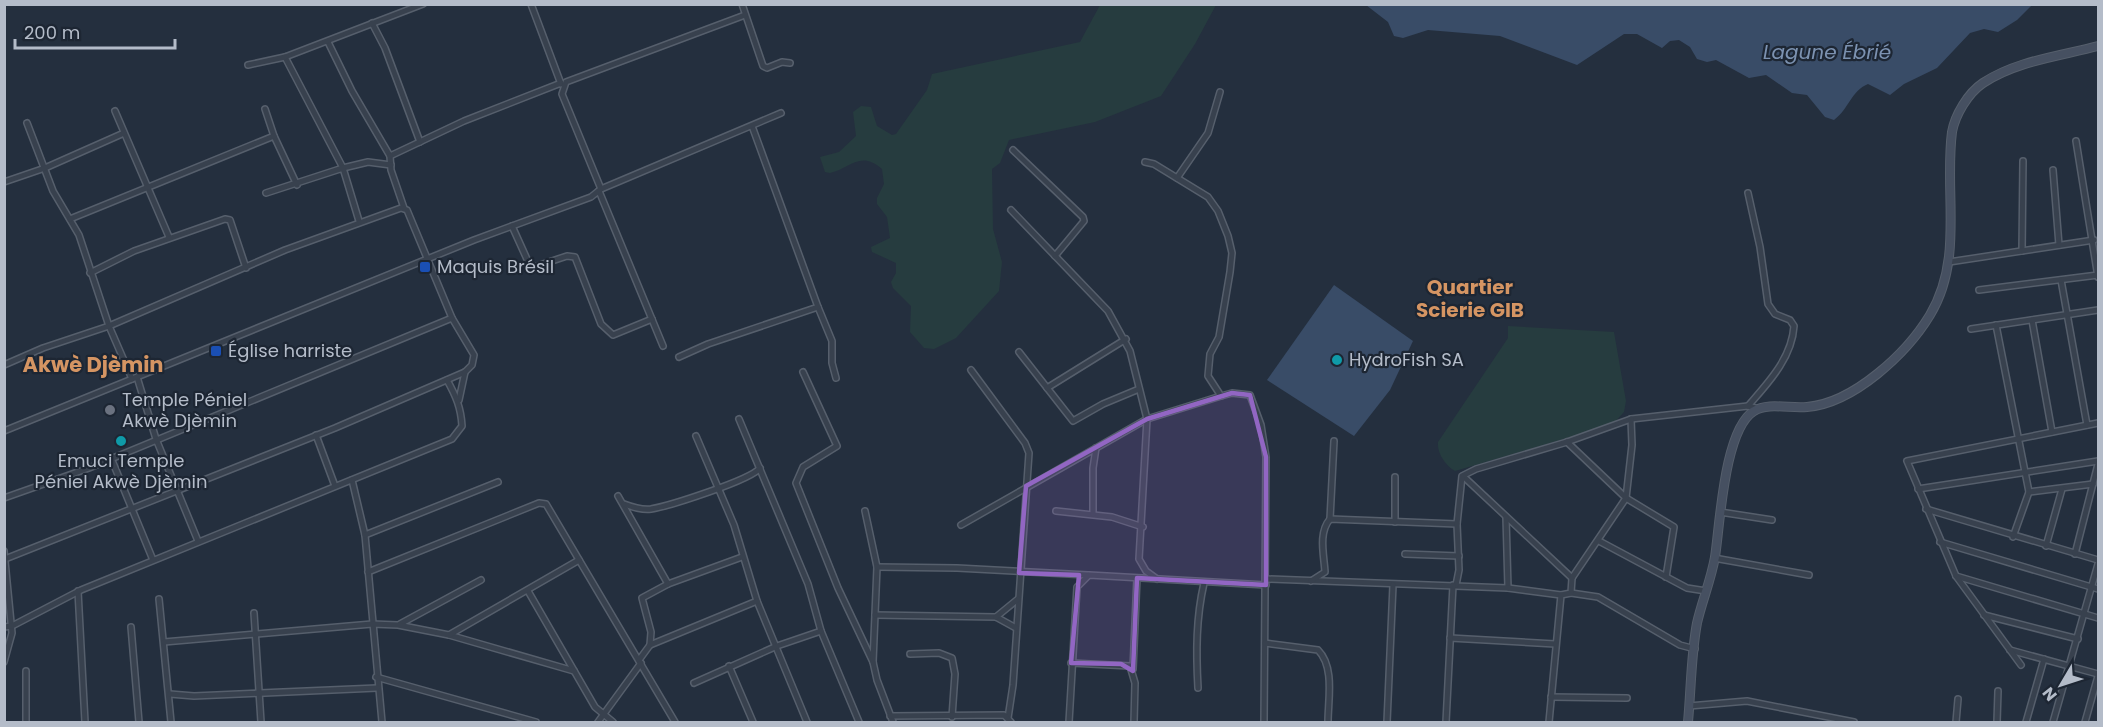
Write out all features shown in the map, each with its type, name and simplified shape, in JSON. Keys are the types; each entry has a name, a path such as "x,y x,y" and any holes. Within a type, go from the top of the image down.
{"street":[{"path":"248,65 285,57 423,4"},
{"path":"531,4 562,85 562,94 663,346"},
{"path":"742,4 763,66 766,68 782,62 790,63"},
{"path":"390,156 464,121 562,85 575,77 650,52 745,15"},
{"path":"372,23 385,48 420,142"},
{"path":"5,559 316,435 465,372 473,363 474,355 452,318 404,208 390,156 352,92 328,42"},
{"path":"1446,723 1450,638 1459,556 1457,524 1462,476 1476,469 1567,442 1632,418 1748,406 1759,409 1807,407 1832,403 1853,392 1918,333 1942,292 1949,262 1952,131 1967,98 1980,85 2016,67 2098,46"},
{"path":"285,57 344,168 360,221"},
{"path":"1177,178 1208,134 1220,92"},
{"path":"265,109 274,136 297,185"},
{"path":"115,111 169,237"},
{"path":"4,431 512,226 591,197 600,190 780,113"},
{"path":"27,123 53,191 79,235 109,326 135,378 176,491 198,541"},
{"path":"752,126 832,341 832,363 836,378"},
{"path":"4,182 45,168 124,133"},
{"path":"70,219 148,185 274,136"},
{"path":"1979,290 2098,276 2094,240 2076,141"},
{"path":"1013,150 1083,217 1084,221 1055,256"},
{"path":"2022,161 2022,251"},
{"path":"266,194 368,162 391,165"},
{"path":"1145,162 1208,197 1225,228 1232,253 1219,337 1210,354 1208,376 1221,396"},
{"path":"2053,170 2059,245"},
{"path":"1748,193 1760,247 1768,304 1775,314 1790,321 1794,326 1788,350 1775,375 1748,406"},
{"path":"4,365 43,348 109,326 360,221 396,208 404,208"},
{"path":"1011,210 1108,311 1126,339 1147,418 1143,527 1139,559 1146,571 1156,579"},
{"path":"90,273 169,237 217,221 230,220 246,268"},
{"path":"512,226 531,268 567,256 575,257 601,324 613,335 652,319"},
{"path":"1949,262 2094,240"},
{"path":"2061,280 2087,425"},
{"path":"679,357 818,307"},
{"path":"1971,329 2098,310"},
{"path":"4,498 111,458 452,318"},
{"path":"2032,320 2052,432"},
{"path":"1996,325 2029,492 2013,537"},
{"path":"1047,388 1126,339"},
{"path":"1019,352 1074,421 1103,404 1139,389"},
{"path":"971,370 1025,443 1029,453 1010,720"},
{"path":"4,627 12,626 78,591 452,438 462,426 459,400 465,372"},
{"path":"803,372 837,446 803,467 796,483 838,588 873,662 893,723"},
{"path":"447,380 459,400"},
{"path":"961,525 1147,418 1221,396 1246,393 1250,395 1261,425 1266,457 1267,582 1264,723"},
{"path":"1688,723 1697,624 1714,558 1731,452 1744,422 1759,409"},
{"path":"1571,593 1572,578 1626,498 1632,445 1632,418"},
{"path":"739,419 811,593 821,631 859,723"},
{"path":"2021,665 1956,576 1907,461 2098,423"},
{"path":"316,435 335,486"},
{"path":"696,436 734,525 742,558 757,601 807,723"},
{"path":"1308,582 1325,572 1323,537 1325,526 1330,519 1334,441"},
{"path":"1567,442 1626,498 1674,527 1666,577"},
{"path":"1093,514 1096,448"},
{"path":"111,458 153,560"},
{"path":"1918,489 2026,471 2098,463 2075,554"},
{"path":"624,504 650,509 752,476 760,468"},
{"path":"1395,477 1395,522"},
{"path":"1464,477 1572,578"},
{"path":"352,480 365,535 376,677 382,723"},
{"path":"365,535 498,482"},
{"path":"2029,492 2093,484"},
{"path":"2046,546 2062,489"},
{"path":"618,496 668,584"},
{"path":"368,572 538,503 549,507 675,723"},
{"path":"1926,510 2098,562 2095,588 2085,614 2053,723"},
{"path":"865,511 877,567 873,662"},
{"path":"1056,511 1112,517 1143,527"},
{"path":"1720,512 1772,520"},
{"path":"1506,518 1508,588"},
{"path":"1330,519 1457,524"},
{"path":"1599,541 1687,588 1707,591"},
{"path":"1940,542 2095,588"},
{"path":"4,551 12,626 10,646 4,662"},
{"path":"1405,554 1459,556"},
{"path":"598,723 650,645 651,632 642,598 668,584 742,558"},
{"path":"1714,558 1809,575"},
{"path":"449,635 579,560"},
{"path":"877,567 957,568 1204,583 1308,582 1455,585 1508,588 1561,595 1571,593 1598,597 1680,645 1695,650"},
{"path":"1069,723 1077,587 1089,575"},
{"path":"1956,576 2098,618"},
{"path":"1134,723 1133,671 1137,578"},
{"path":"398,625 481,580"},
{"path":"1198,688 1195,648 1204,583"},
{"path":"1387,723 1393,585"},
{"path":"78,591 85,723"},
{"path":"528,591 595,707 613,723"},
{"path":"1549,723 1561,595"},
{"path":"159,599 171,723"},
{"path":"996,617 1018,599"},
{"path":"650,645 757,601"},
{"path":"254,613 261,723"},
{"path":"875,615 996,617 1016,628"},
{"path":"1984,615 2078,639"},
{"path":"164,642 372,624 398,625 449,635 574,672"},
{"path":"131,627 139,723"},
{"path":"694,683 777,646 821,631"},
{"path":"1450,638 1556,644"},
{"path":"1265,643 1318,650 1325,656 1329,667 1328,723"},
{"path":"2010,650 2098,675 2085,723"},
{"path":"910,654 939,654 952,658 956,674 952,717"},
{"path":"2025,723 2044,659"},
{"path":"1071,663 1122,664 1130,666 1133,671"},
{"path":"729,666 753,723"},
{"path":"26,671 26,723"},
{"path":"376,677 536,723"},
{"path":"170,694 194,696 377,688"},
{"path":"1997,723 1998,691"},
{"path":"1551,697 1626,698"},
{"path":"1956,723 1958,699"},
{"path":"1689,706 1747,701 1820,719 1854,723"},
{"path":"890,716 1004,715 1010,720"}],"highlighted area":[{"path":"1232,393 1250,395 1266,457 1266,585 1137,578 1133,671 1121,664 1071,663 1079,575 1019,573 1026,486 1147,419"}],"green space":[{"path":"1100,5 1216,5 1195,44 1161,96 1095,122 1009,140 1000,163 992,169 993,229 1002,262 999,291 956,338 934,349 924,348 910,332 911,306 893,288 891,282 896,273 896,263 872,252 871,247 890,238 887,217 877,204 877,198 884,184 882,169 868,161 861,161 830,173 825,172 820,157 839,152 856,136 853,112 861,106 871,107 877,126 892,135 896,134 927,90 932,74 1080,42"},
{"path":"1508,326 1614,332 1626,401 1624,412 1612,425 1455,471 1442,458 1438,442 1508,338"}],"water":[{"name":"Lagune Ébrié","path":"1366,5 2032,5 2017,20 1998,32 1984,29 1970,33 1937,68 1904,84 1890,95 1868,84 1862,87 1834,120 1825,117 1807,95 1792,93 1766,75 1749,78 1716,60 1707,62 1697,59 1690,47 1679,40 1670,41 1662,48 1637,34 1624,34 1577,65 1500,36 1428,30 1403,38 1394,36 1388,22"},
{"name":"HydroFish SA","path":"1334,285 1413,341 1390,390 1354,436 1267,380"}],"place":[{"name":"Maquis Brésil","path":"425,267"},
{"name":"Église harriste","path":"216,351"},
{"name":"HydroFish SA","path":"1337,360"},
{"name":"Temple Péniel Akwè Djèmin","path":"110,410"},
{"name":"Emuci Temple Péniel Akwè Djèmin","path":"121,441"}],"district":[{"name":"Quartier Scierie GIB","path":"1470,298"},
{"name":"Akwè Djèmin","path":"93,365"}]}
